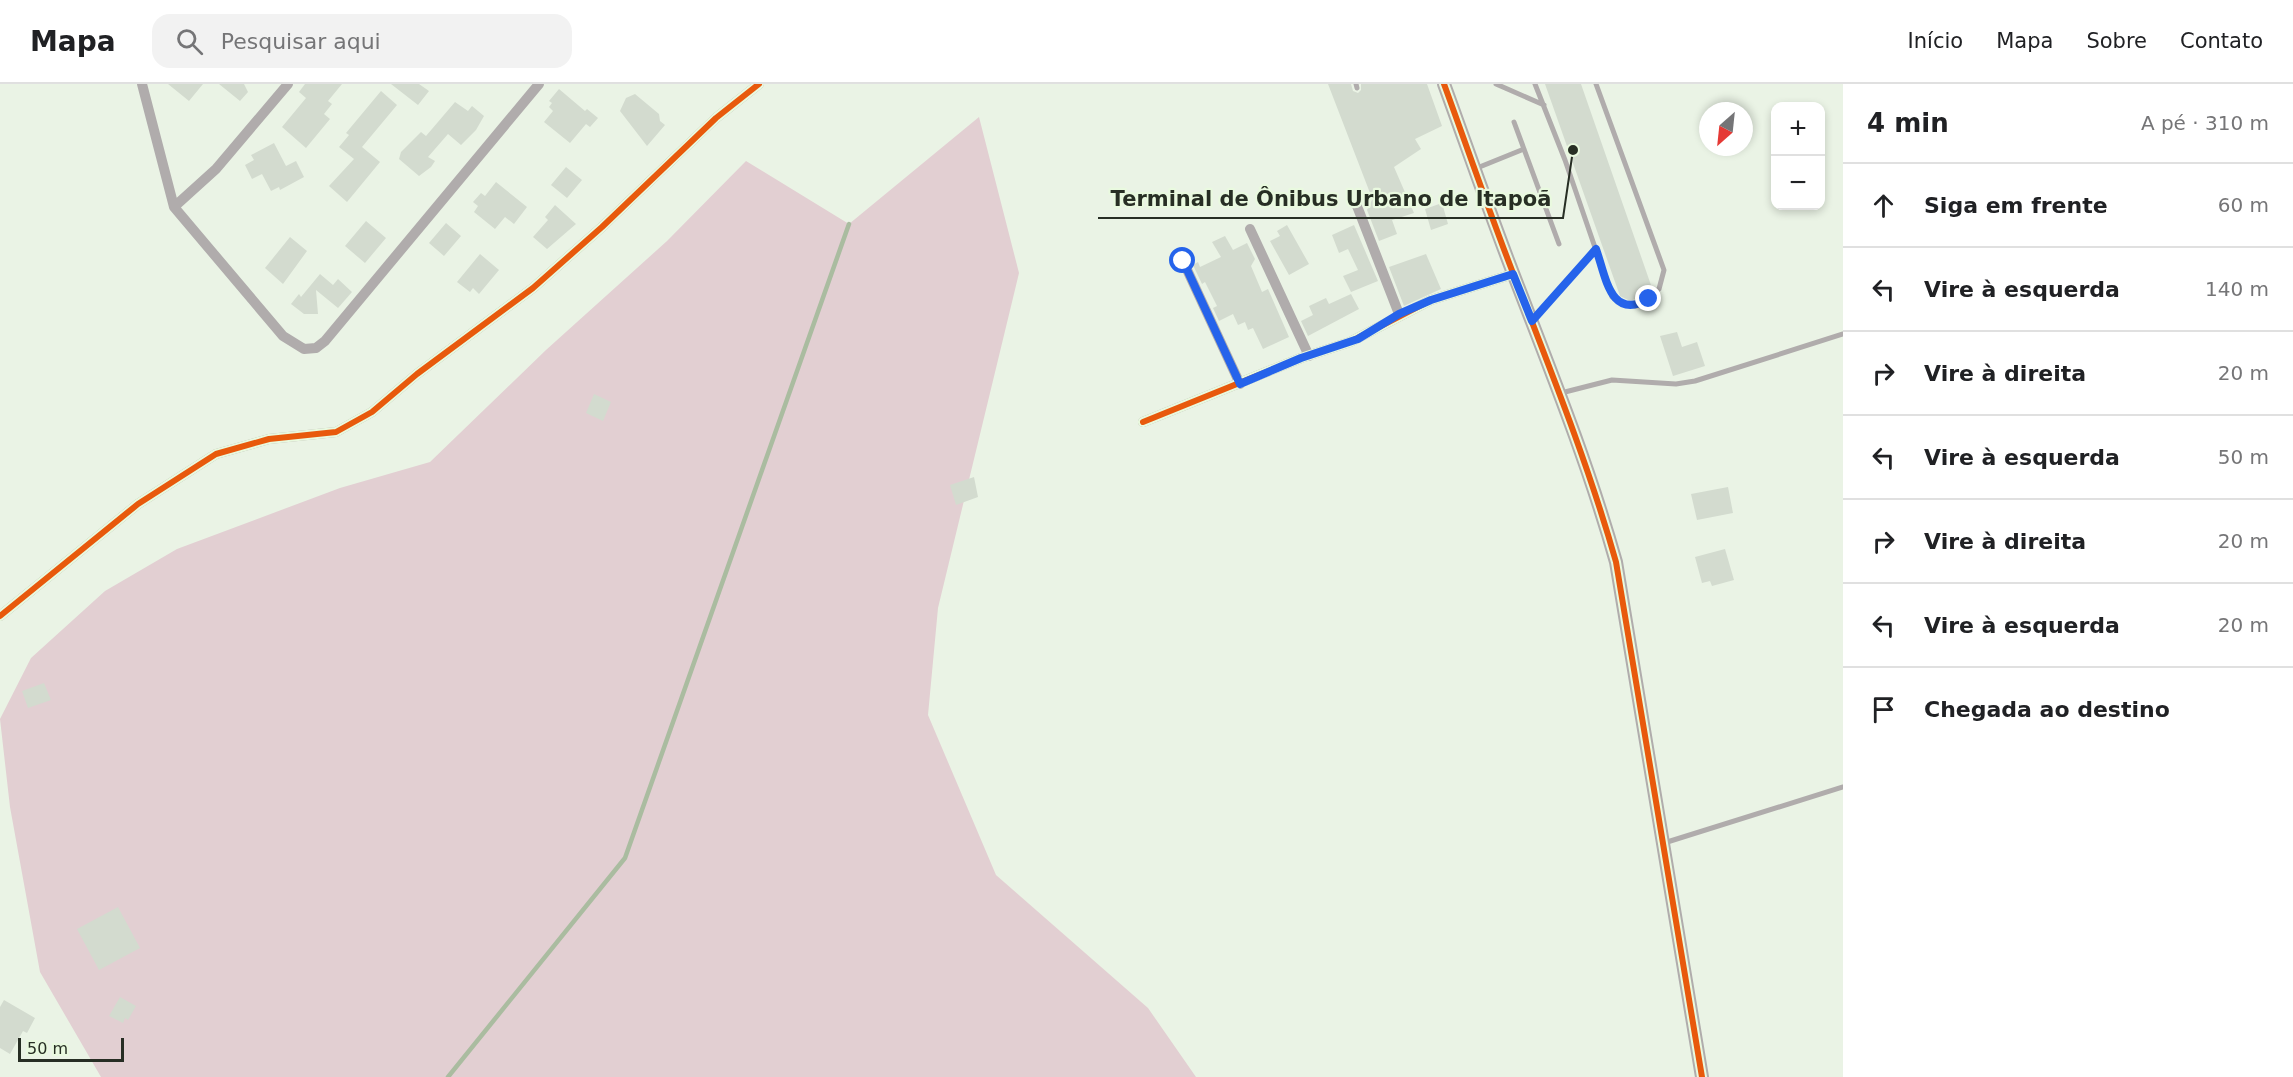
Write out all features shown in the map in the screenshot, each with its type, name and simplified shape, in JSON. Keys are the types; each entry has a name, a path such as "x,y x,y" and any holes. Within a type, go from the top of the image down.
{"street":[{"path":"142,84 174,207 283,336 304,350 316,348 325,340 538,84"},
{"path":"174,207 216,169 288,84"},
{"path":"0,616 138,504 216,454 269,439 336,432 364,418 417,374 533,288 602,227 716,117 759,84"},
{"path":"1444,84 1513,274 1561,393 1598,497 1616,562 1702,1077"},
{"path":"1357,206 1399,314"},
{"path":"1250,229 1309,356"},
{"path":"1183,261 1240,384"},
{"path":"1143,422 1358,339 1399,314 1460,289 1513,274"}],"lane":[{"path":"1496,84 1544,105"},
{"path":"1535,84 1612,297 1624,305 1636,306 1659,289 1664,270 1596,84"},
{"path":"1515,122 1559,244"},
{"path":"1475,169 1524,149"},
{"path":"1532,321 1596,249"},
{"path":"1561,393 1612,380 1676,384 1695,381 1843,334"},
{"path":"1664,843 1843,787"}],"shaded area":[{"path":"979,117 1019,273 938,608 928,715 996,875 1148,1008 1196,1077 101,1077 40,972 10,807 0,719 31,658 105,591 177,549 340,488 430,462 546,350 667,241 746,161 849,224"}],"building":[{"path":"168,84 203,84 189,101"},
{"path":"219,84 244,84 248,92 240,101"},
{"path":"305,84 342,84 328,101 332,104 324,114 330,119 306,148 282,127 306,98 299,92"},
{"path":"391,84 419,84 429,91 418,105"},
{"path":"1328,84 1351,84 1353,91 1358,93 1361,90 1361,84 1427,84 1442,126 1415,139 1421,149 1394,167 1414,213 1392,220 1397,234 1379,241 1367,210 1377,190 1370,193"},
{"path":"1545,84 1581,84 1652,288 1640,297 1630,301 1620,296"},
{"path":"559,89 585,111 587,109 598,118 590,127 586,124 570,143 544,122 553,111 549,107 552,103 549,101"},
{"path":"381,91 397,105 362,147 380,162 347,202 329,186 354,159 339,147 349,135 346,133"},
{"path":"635,94 659,114 660,121 665,125 647,146 620,111 626,98"},
{"path":"455,102 468,111 472,106 484,116 476,130 461,145 448,134 428,157 435,161 431,167 419,176 399,159 401,152 421,132 426,136"},
{"path":"274,143 286,166 296,161 304,177 280,190 279,187 271,191 262,174 252,179 245,165 254,160 251,155"},
{"path":"566,167 582,180 567,198 551,185"},
{"path":"496,182 527,207 514,224 505,217 495,229 474,212 478,206 473,202 481,193 485,196"},
{"path":"1442,203 1448,224 1431,230 1425,209"},
{"path":"555,205 576,224 547,249 533,237 548,220 545,217"},
{"path":"366,221 386,238 365,263 345,246"},
{"path":"446,223 461,236 444,256 429,243"},
{"path":"1287,225 1309,264 1289,275 1270,241 1280,236 1277,231"},
{"path":"1354,225 1378,281 1351,292 1343,276 1358,270 1348,249 1339,253 1332,235"},
{"path":"1225,236 1233,250 1247,243 1255,259 1251,266 1262,292 1268,289 1289,337 1263,349 1253,328 1248,330 1245,322 1238,325 1233,314 1219,321 1213,308 1217,306 1205,282 1202,284 1193,265 1198,262 1200,267 1221,257 1212,242"},
{"path":"290,237 307,251 283,284 265,268"},
{"path":"480,254 499,270 479,294 473,288 470,292 457,282"},
{"path":"1426,254 1441,289 1404,306 1389,267"},
{"path":"320,274 333,285 338,279 352,292 338,308 316,290 318,314 304,314 291,304 299,294 301,297"},
{"path":"1351,294 1359,309 1308,336 1301,321 1313,315 1309,306 1326,298 1329,304"},
{"path":"1677,332 1682,347 1697,342 1705,366 1673,376 1660,336"},
{"path":"594,394 611,402 603,421 586,413"},
{"path":"974,477 978,497 956,505 950,485"},
{"path":"1728,487 1733,513 1697,520 1691,494"},
{"path":"1725,549 1734,580 1712,586 1710,581 1702,583 1695,557"},
{"path":"44,683 51,700 28,708 22,691"},
{"path":"118,907 140,948 99,970 77,929"},
{"path":"120,997 136,1006 128,1020 125,1018 123,1023 109,1016"},
{"path":"4,1000 35,1018 27,1033 23,1031 10,1054 0,1048 0,1007"}],"waterway":[{"path":"448,1077 625,858 849,224"}],"cycle path":[{"path":"0,616 138,504 216,454 269,439 336,432 372,412 417,374 533,288 602,227 716,118 759,84"},
{"path":"1444,84 1581,452 1616,562 1702,1077"},
{"path":"1143,422 1301,358 1350,342 1431,300 1513,274"}],"place":[{"name":"Terminal de Ônibus Urbano de Itapoã","path":"1573,150"}],"route":[{"path":"1183,261 1240,384 1301,358 1358,339 1399,314 1431,300 1513,274 1532,321 1596,249 1612,297 1624,305 1636,306 1649,299"}]}
